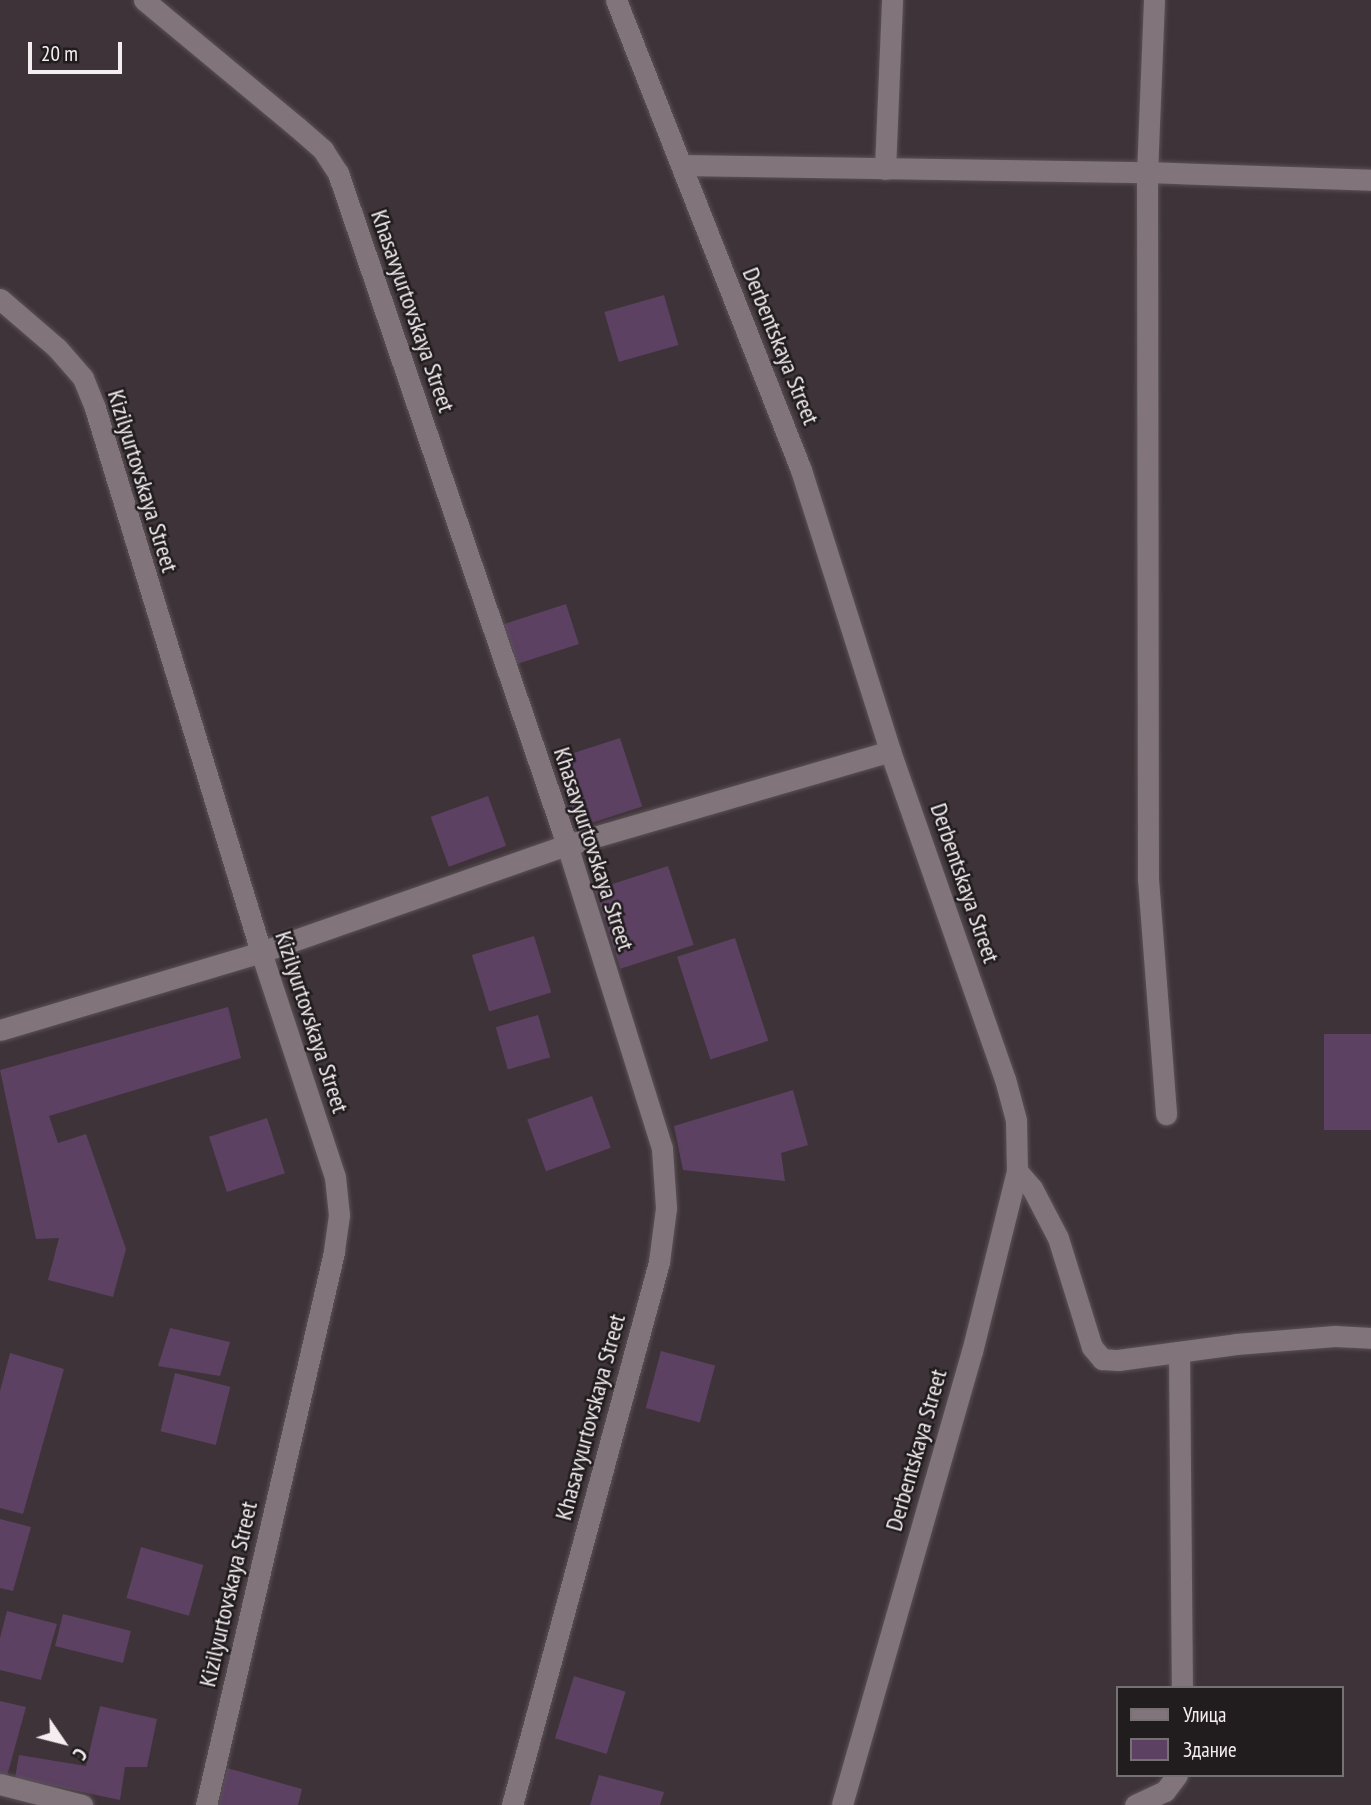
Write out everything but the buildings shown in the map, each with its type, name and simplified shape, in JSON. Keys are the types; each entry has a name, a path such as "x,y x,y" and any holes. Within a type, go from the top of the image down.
{"street":[{"name":"Khasavyurtovskaya Street","path":"144,0 323,150 338,173 567,845 662,1149 666,1208 659,1262 512,1805"},
{"name":"Derbentskaya Street","path":"616,0 801,470 890,751 1005,1079 1016,1120 1017,1171 972,1351 842,1805"},
{"path":"885,169 892,0"},
{"path":"1153,0 1147,172 1148,879 1166,1114"},
{"path":"681,166 1147,172 1371,180"},
{"name":"Kizilyurtovskaya Street","path":"0,299 57,348 83,378 95,408 261,952 335,1177 339,1215 334,1252 206,1805"},
{"path":"0,1030 261,952 567,845 890,751"},
{"path":"1017,1171 1032,1188 1058,1238 1092,1347 1102,1359 1118,1360 1335,1336 1371,1338"},
{"path":"1179,1352 1182,1686"},
{"path":"1135,1805 1165,1791 1176,1777"},
{"path":"0,1784 82,1805"}]}
